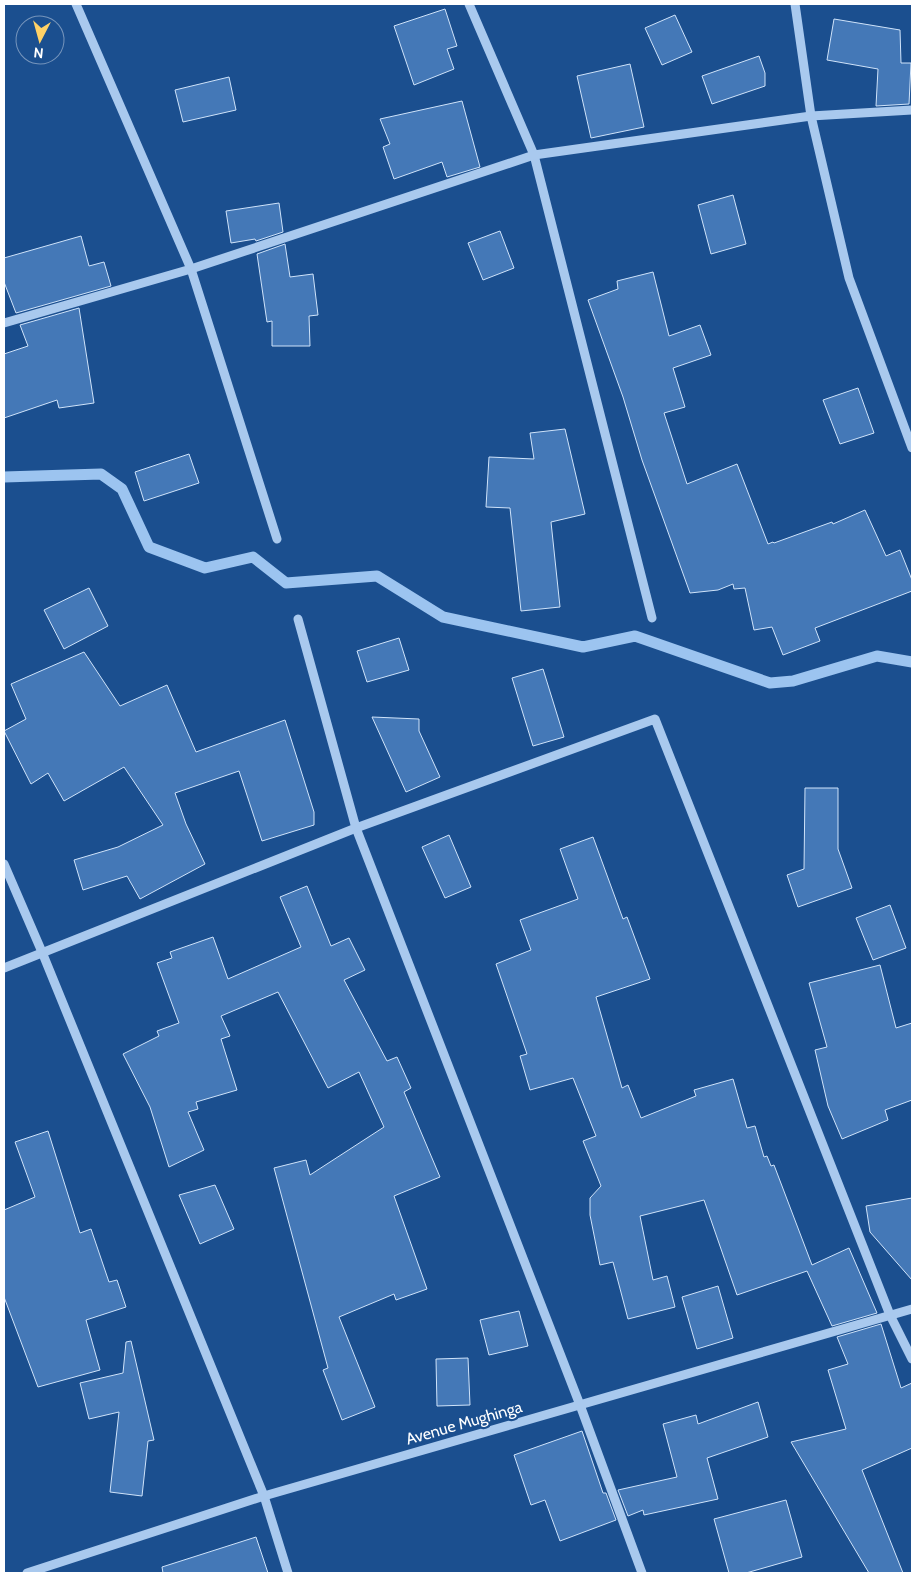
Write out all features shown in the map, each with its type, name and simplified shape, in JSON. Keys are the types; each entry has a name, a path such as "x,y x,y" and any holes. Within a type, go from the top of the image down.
{"street":[{"path":"76,4 191,269 277,538"},
{"path":"469,4 534,156 652,618"},
{"path":"795,4 811,116 849,278 912,448"},
{"path":"4,323 191,269 534,156 811,116 912,110"},
{"path":"298,619 356,828 580,1406 642,1573"},
{"path":"4,968 356,828 655,719 890,1315 912,1359"},
{"path":"4,864 42,952 264,1496 288,1573"},
{"name":"Avenue Mughinga","path":"27,1573 264,1496 912,1309"}],"building":[{"path":"445,9 457,46 447,49 454,69 414,85 394,26"},
{"path":"675,15 692,52 662,65 645,28"},
{"path":"834,19 900,30 901,63 911,63 909,104 876,106 878,69 827,60"},
{"path":"759,56 765,73 765,86 712,104 702,76"},
{"path":"630,64 644,127 591,138 577,76"},
{"path":"229,77 236,110 183,122 175,90"},
{"path":"462,101 480,167 447,177 442,162 394,179 383,147 390,144 380,119"},
{"path":"733,195 746,244 711,254 698,205"},
{"path":"279,203 283,232 256,241 255,239 231,243 226,211"},
{"path":"500,231 514,268 483,280 468,243"},
{"path":"81,236 89,266 104,262 111,286 16,313 4,282 4,258"},
{"path":"285,244 290,277 313,274 318,315 309,316 310,346 272,346 272,321 267,322 257,254"},
{"path":"653,272 669,336 700,325 711,355 673,368 685,407 664,413 687,484 737,464 768,544 832,522 833,524 865,510 886,556 900,550 912,580 912,591 815,628 820,641 783,655 772,627 754,630 745,588 734,589 733,584 718,590 690,593 642,460 623,397 588,300 618,289 617,281"},
{"path":"79,308 94,403 59,408 57,400 4,418 4,354 28,346 20,325"},
{"path":"858,388 874,433 840,444 823,400"},
{"path":"565,429 585,514 551,522 560,607 521,611 510,508 486,507 489,457 534,459 530,433"},
{"path":"189,454 199,483 144,501 135,472"},
{"path":"89,588 108,626 64,649 44,610"},
{"path":"399,638 409,670 367,682 357,651"},
{"path":"84,652 120,706 167,685 196,752 285,720 314,812 314,825 262,841 239,771 175,793 186,824 205,864 140,899 127,876 83,890 74,860 118,847 163,825 124,767 64,801 48,773 31,784 4,731 26,719 11,684"},
{"path":"543,669 564,737 533,746 512,678"},
{"path":"372,717 419,719 419,731 440,777 406,792"},
{"path":"805,788 838,788 838,849 852,888 798,907 787,875 804,869"},
{"path":"449,835 471,887 445,898 422,847"},
{"path":"593,837 623,919 627,917 650,979 596,997 622,1088 628,1085 641,1118 696,1096 694,1090 733,1079 747,1128 755,1126 764,1157 767,1156 771,1166 774,1165 812,1265 849,1248 877,1313 832,1326 807,1271 737,1295 704,1200 640,1216 653,1280 667,1276 675,1307 628,1319 613,1262 600,1265 590,1215 590,1198 601,1186 583,1141 596,1136 573,1078 530,1090 520,1056 527,1054 496,964 531,950 520,920 578,899 560,849"},
{"path":"307,886 331,946 349,938 365,970 344,980 387,1061 397,1057 411,1088 404,1092 440,1177 394,1196 427,1289 396,1300 394,1294 339,1317 375,1407 342,1420 323,1370 328,1368 274,1168 306,1160 310,1175 384,1127 359,1072 328,1088 278,992 221,1016 230,1036 221,1039 237,1090 196,1102 198,1109 188,1112 204,1150 169,1167 150,1107 123,1054 159,1036 157,1031 179,1023 157,963 172,958 170,952 213,937 228,979 301,947 280,897"},
{"path":"890,905 906,948 873,960 856,918"},
{"path":"880,965 896,1028 912,1023 912,1100 885,1110 888,1120 842,1139 828,1106 815,1050 827,1047 809,983"},
{"path":"48,1131 80,1233 91,1229 109,1282 117,1280 126,1307 86,1320 100,1370 38,1387 4,1297 4,1210 35,1197 15,1142"},
{"path":"215,1185 234,1229 200,1244 179,1195"},
{"path":"912,1198 912,1280 870,1232 866,1206"},
{"path":"718,1286 733,1338 697,1349 682,1297"},
{"path":"519,1311 528,1346 489,1355 480,1320"},
{"path":"881,1324 901,1388 912,1383 912,1448 862,1470 903,1573 869,1573 791,1442 846,1429 828,1370 848,1364 837,1337"},
{"path":"131,1341 154,1440 148,1441 142,1496 110,1492 119,1412 89,1419 80,1383 123,1373 126,1342"},
{"path":"468,1358 470,1405 437,1406 436,1359"},
{"path":"758,1402 768,1437 707,1458 718,1499 644,1515 643,1510 628,1516 618,1490 677,1477 663,1424 696,1415 698,1424"},
{"path":"582,1431 603,1493 606,1493 616,1520 560,1541 545,1500 531,1505 514,1455"},
{"path":"786,1500 802,1557 746,1573 729,1573 714,1519"},
{"path":"256,1537 268,1573 163,1573 162,1567"}],"waterway":[{"path":"4,477 101,474 122,489 149,547 205,568 253,557 286,583 377,576 443,617 583,647 635,636 770,683 793,681 877,656 912,662"}]}
